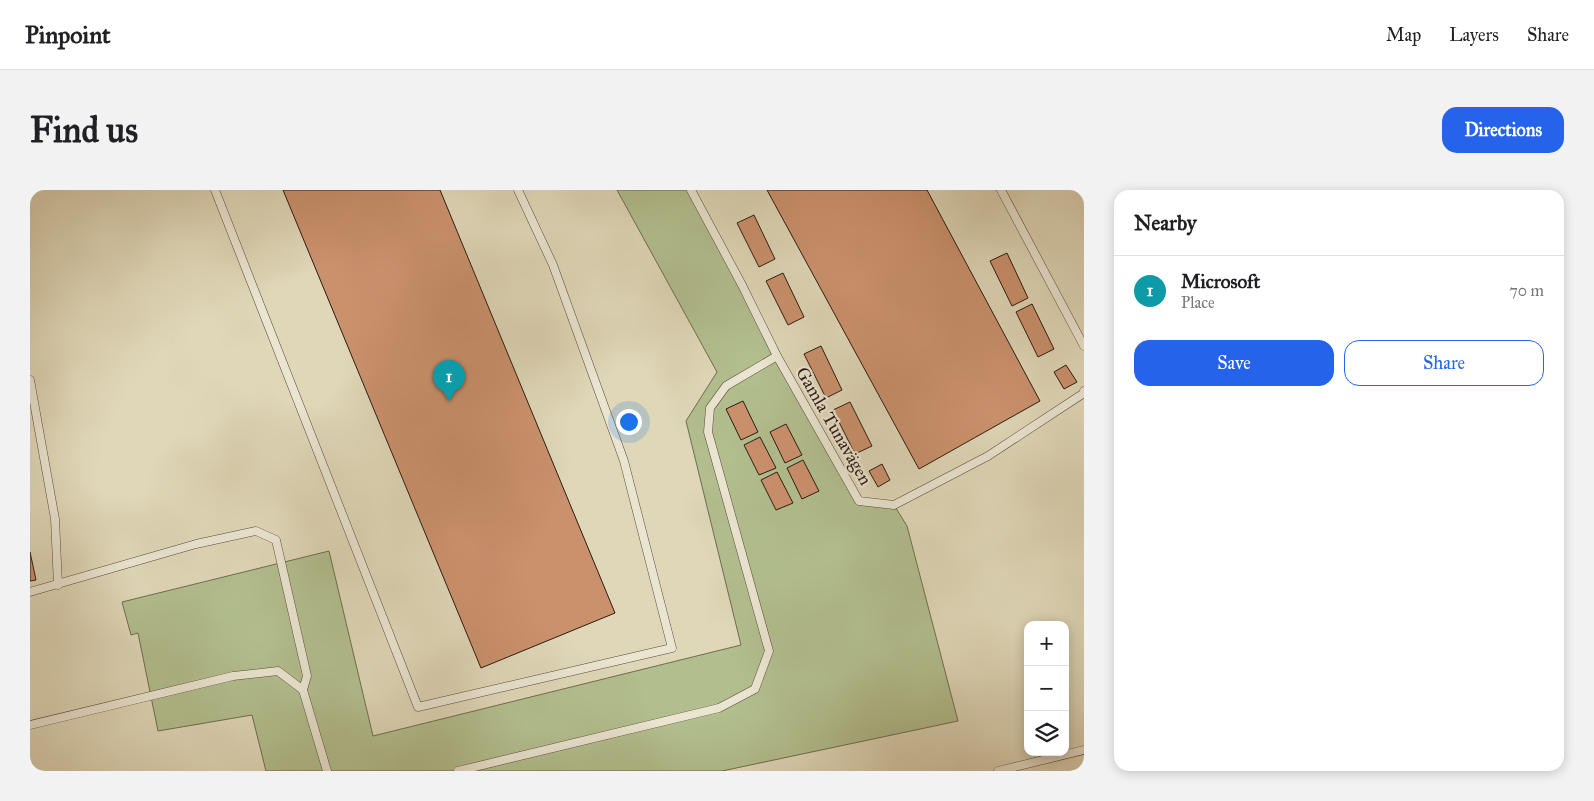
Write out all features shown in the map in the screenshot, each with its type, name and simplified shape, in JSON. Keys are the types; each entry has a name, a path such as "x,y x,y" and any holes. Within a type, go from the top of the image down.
{"lane":[{"path":"215,190 418,707 672,648 624,461 553,265 518,190"},
{"name":"Gamla Tunavägen","path":"691,190 742,285 777,356 859,501 894,505 988,456 1084,393 1084,390"},
{"path":"1000,190 1084,346"},
{"path":"458,771 719,708 754,689 769,651 708,432 710,408 726,386 777,356"},
{"path":"30,380 55,519 58,585"},
{"path":"30,592 196,544 256,531 276,540 306,676 303,690 326,771"},
{"path":"30,725 233,676 278,671 303,690"},
{"path":"998,771 1084,750"}],"green space":[{"path":"617,190 691,190 859,500 894,505 907,526 958,721 722,771 266,771 252,715 158,731 138,633 131,635 122,602 329,551 373,736 741,645 686,421 717,372"}],"building":[{"path":"283,190 440,190 615,613 481,668"},
{"path":"767,190 927,190 1040,401 919,469"},
{"path":"754,215 775,259 759,267 737,223"},
{"path":"1007,253 1028,298 1012,306 990,261"},
{"path":"783,273 804,317 788,325 766,281"},
{"path":"1032,304 1054,349 1038,357 1016,312"},
{"path":"821,346 842,390 826,398 804,354"},
{"path":"1066,365 1077,382 1064,389 1054,372"},
{"path":"743,401 758,432 741,440 726,409"},
{"path":"850,402 872,446 855,454 833,410"},
{"path":"786,424 802,455 785,463 770,432"},
{"path":"760,437 776,468 759,475 744,445"},
{"path":"803,460 819,491 802,499 787,468"},
{"path":"882,464 890,480 878,487 869,471"},
{"path":"777,472 793,503 776,510 761,480"},
{"path":"30,552 36,580 30,581"}],"place":[{"name":"Microsoft","path":"449,401"}]}
